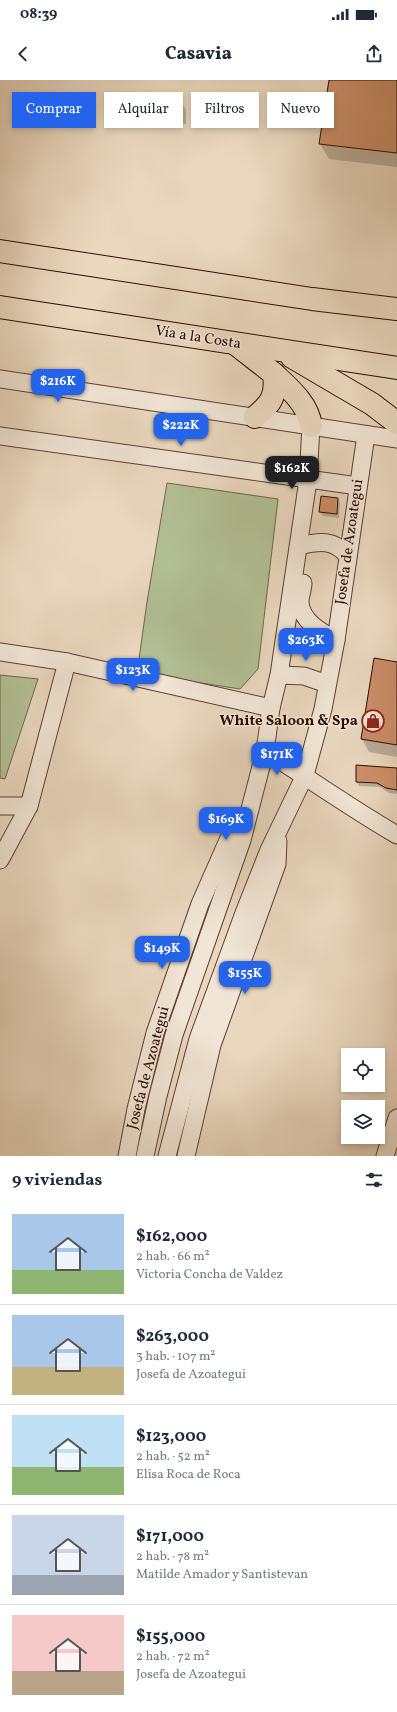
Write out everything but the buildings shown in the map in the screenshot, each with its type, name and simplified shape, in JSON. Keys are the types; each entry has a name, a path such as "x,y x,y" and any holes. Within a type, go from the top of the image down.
{"highway":[{"path":"0,251 312,299 397,309"},
{"name":"Vía a la Costa","path":"0,307 397,368"},
{"path":"236,344 274,374 296,395 310,415 312,426"},
{"path":"283,351 372,404 397,423"},
{"path":"255,417 271,401 275,388 274,374"}],"street":[{"path":"0,379 397,439"},
{"name":"Josefa de Azoategui","path":"146,1156 158,1096 174,1035 221,904 242,840 265,751 298,550 308,480 312,426"},
{"name":"Josefa de Azoategui","path":"167,1156 198,1039 244,912 278,833 305,776 323,708 336,640 366,434"},
{"path":"0,436 358,486"},
{"path":"336,640 317,628 303,614 300,602 305,568 304,560 298,550 314,542 327,542 341,548 348,556"},
{"path":"0,652 67,662 271,708"},
{"path":"0,860 29,806 67,662"},
{"path":"278,675 304,676 327,684"},
{"path":"265,751 356,811 397,835"},
{"name":"Josefa de Azoategui","path":"127,1156 136,1109 155,1033 198,912 229,838 251,805"},
{"path":"0,806 29,806"},
{"name":"Josefa de Azoategui","path":"186,1156 212,1045 277,864 278,833"},
{"path":"385,1156 397,1118"}],"green space":[{"path":"167,483 278,499 258,669 240,689 137,673"},
{"path":"0,675 38,679 5,779 0,778"}],"place":[{"name":"White Saloon & Spa","path":"373,721"}]}
